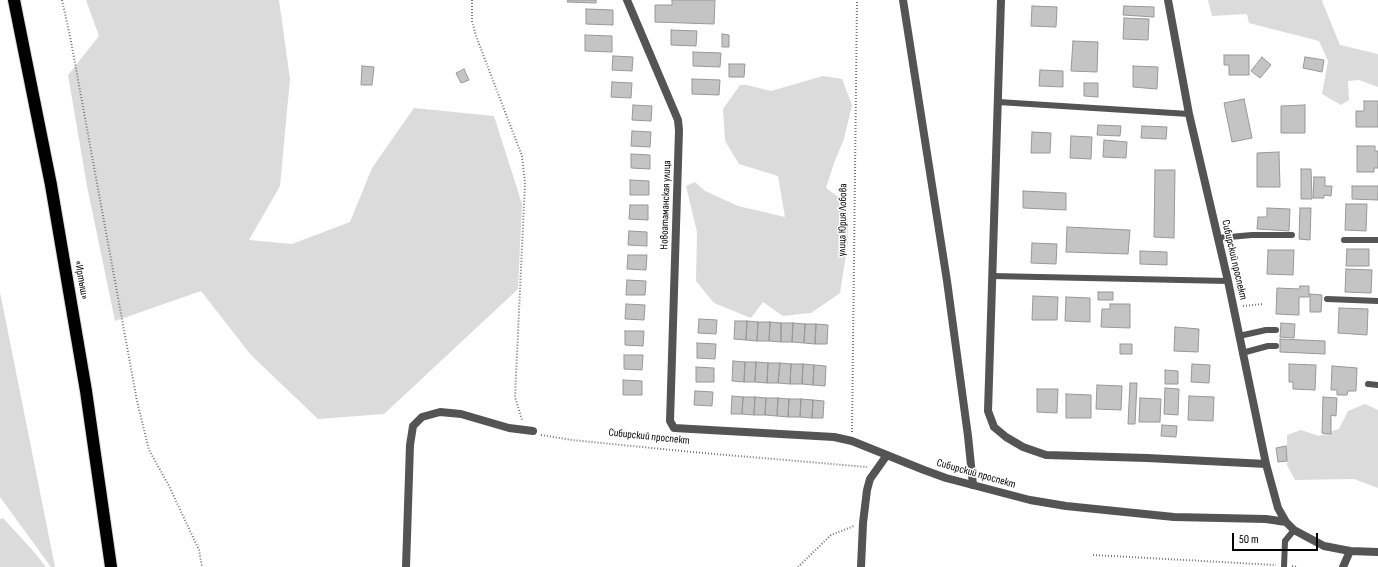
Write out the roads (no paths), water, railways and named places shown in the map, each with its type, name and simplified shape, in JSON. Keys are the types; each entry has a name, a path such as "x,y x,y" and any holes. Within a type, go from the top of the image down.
{"highway":[{"name":"«Иртыш»","path":"14,0 51,185 68,284 86,391 111,567"}],"street":[{"name":"Новоатаманская улица","path":"627,0 679,125 670,421"},
{"path":"903,0 947,281 968,436 973,485"},
{"path":"1001,0 988,411 994,427 1006,437 1023,447 1046,455 1266,464"},
{"name":"Сибирский проспект","path":"1168,0 1189,114 1228,281 1266,464 1278,508 1286,522 1294,530 1324,546 1350,551 1378,552"},
{"path":"406,567 410,445 413,426 422,417 440,412 461,414 509,428 533,431"},
{"name":"Сибирский проспект","path":"670,421 674,428 684,429 834,437 852,441 934,474 1030,500 1074,507 1174,517 1266,519 1286,522"},
{"path":"861,567 863,523 867,490 870,479 887,455"},
{"path":"1344,567 1350,551"}],"lane":[{"path":"998,102 1189,114"},
{"path":"1218,238 1252,235 1292,236"},
{"path":"1344,240 1378,240"},
{"path":"992,276 1228,281"},
{"path":"1327,300 1378,301"},
{"path":"1239,336 1266,330 1276,330"},
{"path":"1242,353 1268,346 1276,346"},
{"path":"1368,384 1378,385"},
{"path":"1284,566 1285,541 1294,530"}]}
